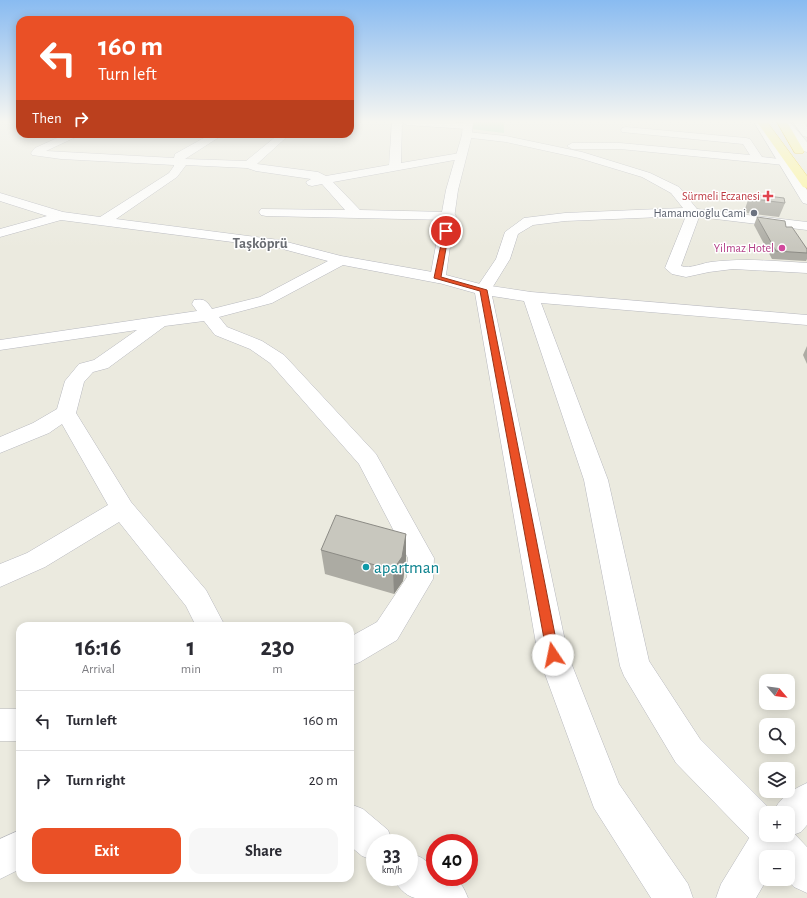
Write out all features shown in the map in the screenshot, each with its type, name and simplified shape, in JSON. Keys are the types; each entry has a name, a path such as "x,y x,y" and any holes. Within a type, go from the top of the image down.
{"highway":[{"path":"792,164 807,184"}],"street":[{"path":"179,164 179,175"},
{"path":"223,164 249,165 256,168 318,176 325,180 356,214"},
{"path":"265,181 317,182 409,164"},
{"path":"438,278 452,190 458,164"},
{"path":"611,164 646,175 675,190 694,213"},
{"path":"785,164 807,200"},
{"path":"150,174 179,175"},
{"path":"102,222 179,175"},
{"path":"0,197 60,216 279,244 341,260 438,278 484,290 531,297 807,320"},
{"path":"266,212 449,216"},
{"path":"674,898 606,796 553,655 484,290 503,259 512,232 529,221 565,217 661,212 708,213 807,226"},
{"path":"694,213 674,268 679,272 741,264 807,268"},
{"path":"0,233 60,216"},
{"path":"0,345 81,351 203,308 266,300 341,260"},
{"path":"531,297 596,480 635,666 688,751 759,818"},
{"path":"203,308 221,331 256,345 277,358 368,460 421,558 420,579 387,631 354,650"},
{"path":"81,351 101,364 163,321"},
{"path":"81,351 66,414 122,508 196,598 209,622"},
{"path":"0,446 40,428 66,414"},
{"path":"0,576 36,560 122,508"},
{"path":"0,725 16,725"},
{"path":"795,812 807,801"},
{"path":"354,825 366,835"},
{"path":"735,898 767,842"},
{"path":"782,842 807,874"},
{"path":"0,860 16,850"},
{"path":"418,879 449,898"}],"building":[{"path":"750,194 784,198 785,203 753,199"},
{"path":"757,217 785,221 786,227 792,227 807,249 807,253 776,251"},
{"path":"336,515 406,534 402,557 393,570 321,550"}],"place":[{"name":"Sürmeli Eczanesi","path":"768,196"},
{"name":"Hamamcıoğlu Cami","path":"754,213"},
{"name":"Yilmaz Hotel","path":"782,248"},
{"name":"apartman","path":"366,567"}],"district":[{"name":"Taşköprü","path":"260,243"}],"route":[{"path":"446,231 438,278 484,290 553,655"}]}
